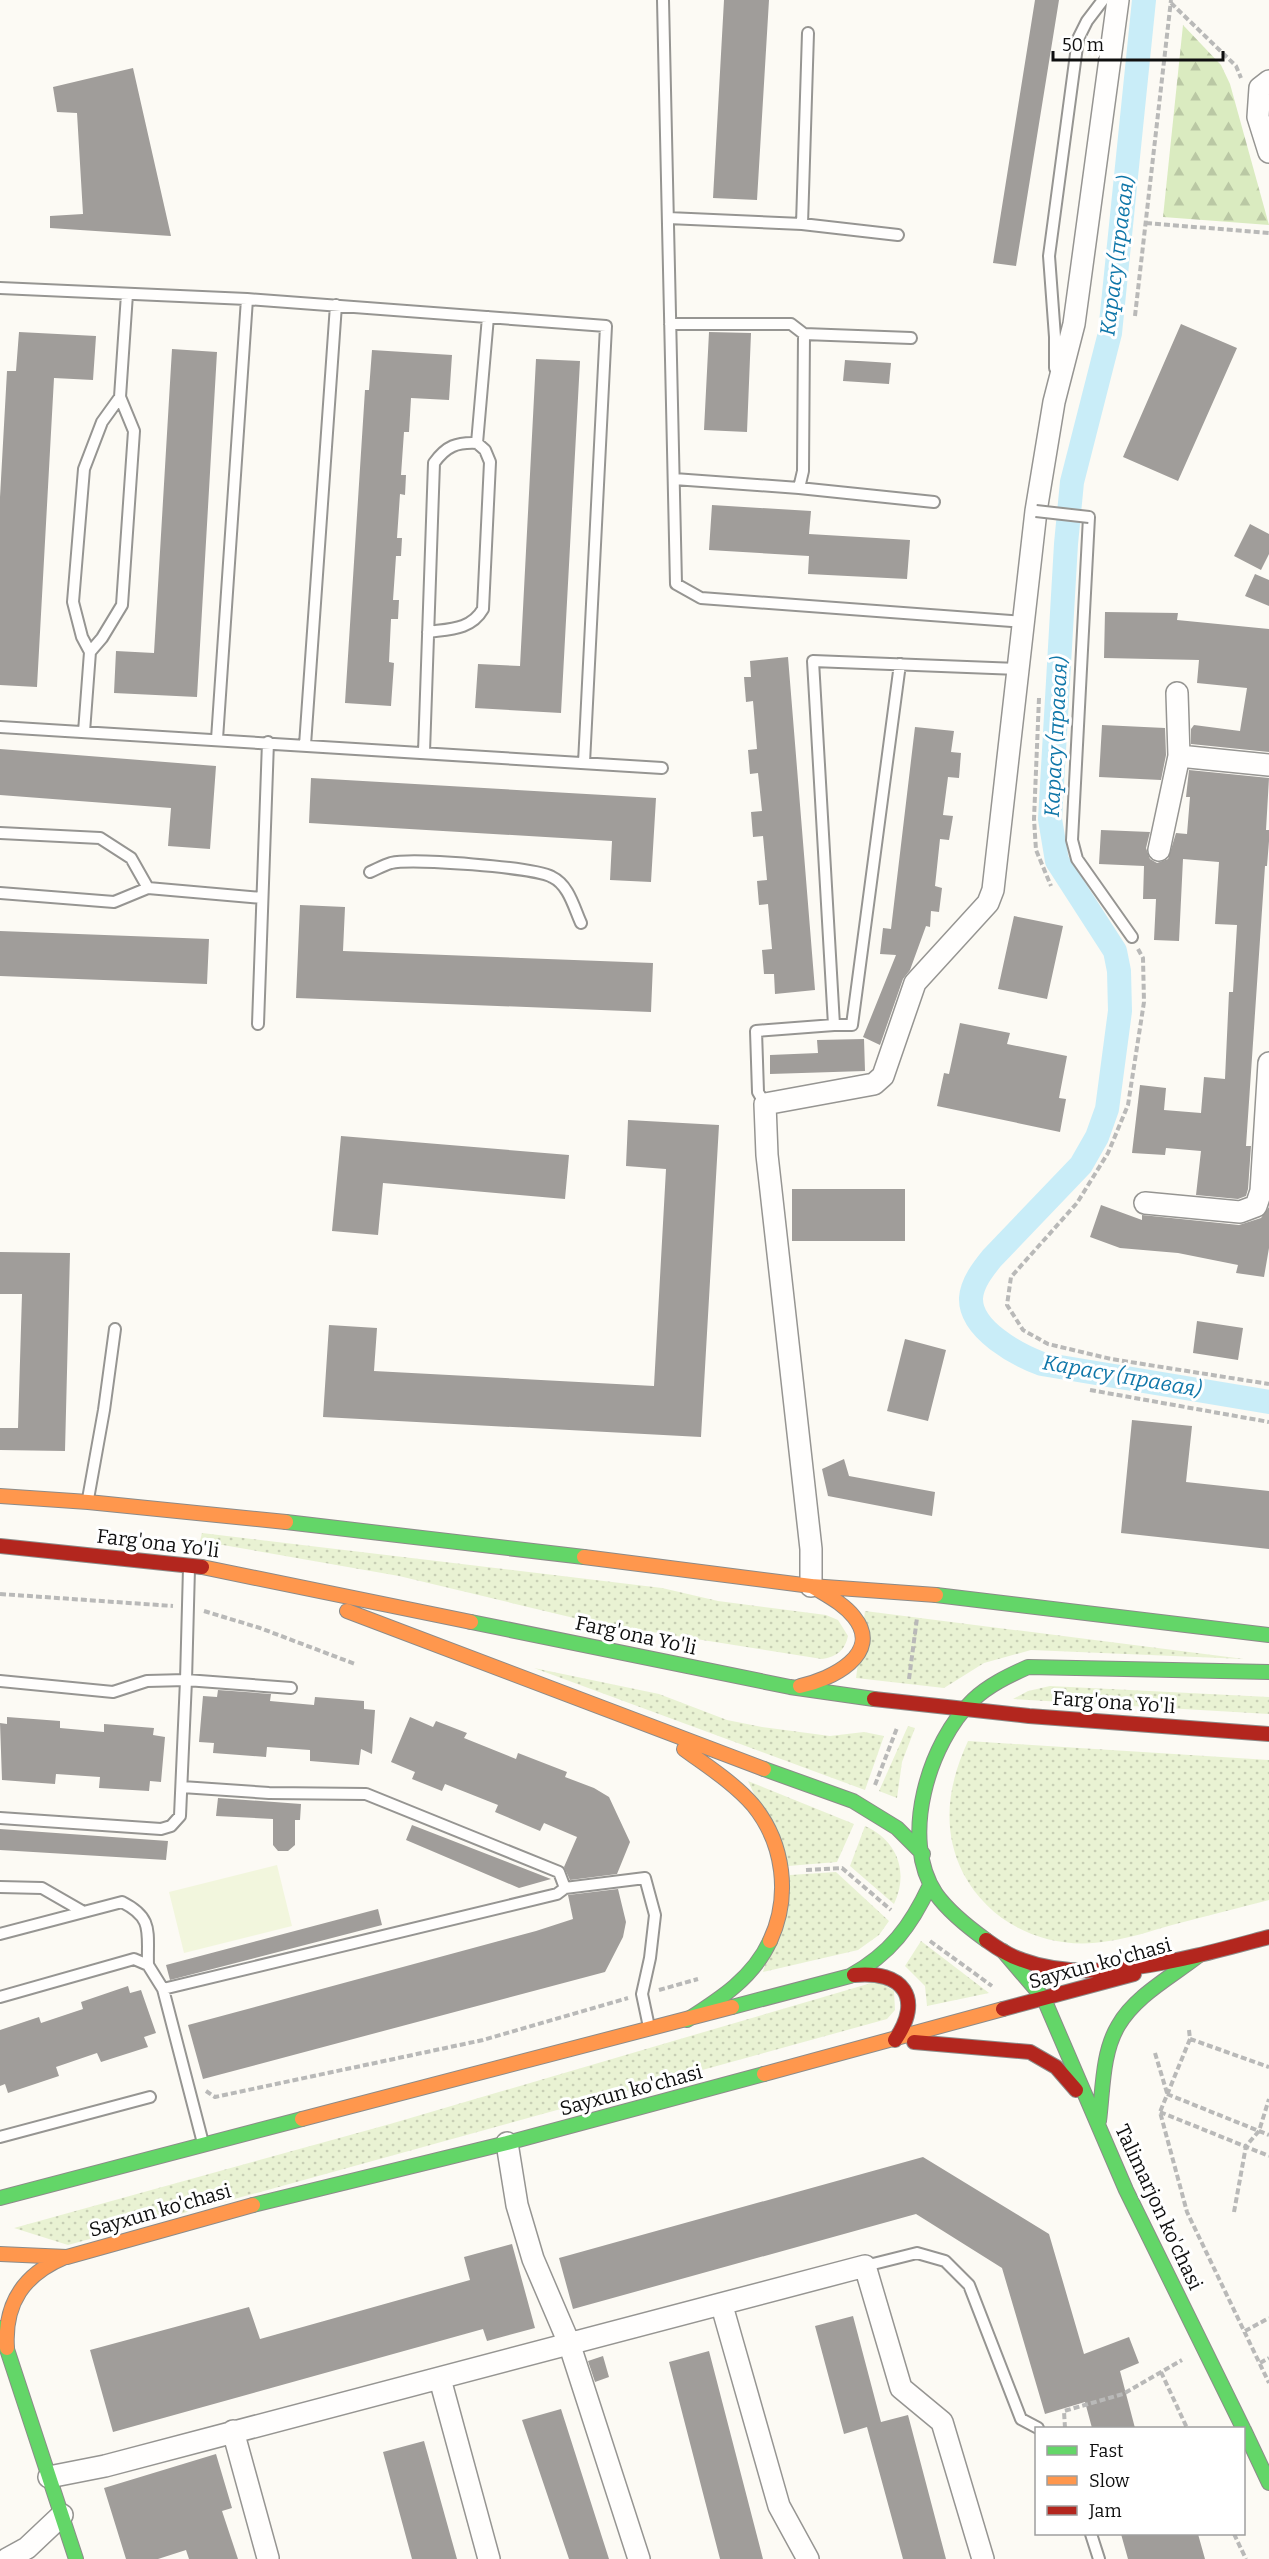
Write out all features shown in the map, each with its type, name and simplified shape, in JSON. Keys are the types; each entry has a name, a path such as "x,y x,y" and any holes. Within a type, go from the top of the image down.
{"main road":[{"name":"Farg'ona Yo'li","path":"0,1496 88,1502 438,1538 812,1586 969,1597 1269,1635"},
{"name":"Farg'ona Yo'li","path":"0,1546 189,1564 790,1687 962,1710 1269,1734"},
{"path":"260,1578 662,1732 867,1807 897,1828 923,1854"},
{"path":"790,1687 835,1676 850,1664 861,1647 861,1629 857,1620 812,1586"},
{"path":"1198,1956 1109,1967 1068,1968 1023,1961 1003,1951 962,1920 930,1885 923,1854 921,1819 926,1785 934,1758 962,1710 989,1684 1028,1667 1269,1672"},
{"path":"662,1732 752,1805 771,1835 783,1871 782,1896 776,1921 754,1967 726,1994 687,2020"},
{"path":"850,1976 882,1958 895,1946 916,1917 930,1885"},
{"name":"Sayxun ko'chasi","path":"0,2254 67,2257 222,2212 507,2144 1269,1937"},
{"name":"Talimarjon ko'chasi","path":"1003,1951 1044,1999 1126,2190 1242,2427"},
{"path":"1098,2121 1112,2039 1119,2025 1130,2011 1198,1956"},
{"path":"1,2198 850,1976 882,1972 893,1978 903,1988 909,2002 909,2014 904,2028 895,2040"},
{"path":"895,2040 1017,2049 1042,2056 1063,2071 1098,2121"},
{"path":"9,2356 7,2321 16,2291 37,2271 67,2257"},
{"path":"0,2328 76,2559"},
{"name":"Talimarjon ko'chasi","path":"1245,2433 1269,2483"}],"street":[{"path":"812,1586 811,1549 767,1155 765,1104 874,1084 883,1076 915,983 988,903 997,873 1036,511 1054,402 1074,324 1118,0"},
{"path":"1269,81 1260,88 1258,117 1269,152"},
{"path":"1159,850 1179,756 1178,693"},
{"path":"1179,756 1269,765"},
{"path":"1145,1203 1240,1212 1256,1206 1261,1191 1269,1063"},
{"path":"507,2144 517,2205 532,2259 569,2343 639,2559"},
{"path":"50,2477 105,2466 569,2343 722,2306 865,2266 901,2388 942,2422 983,2559"},
{"path":"722,2306 779,2506 808,2559"},
{"path":"440,2379 489,2559"},
{"path":"233,2431 269,2558"},
{"path":"7,2559 27,2548 62,2515"}],"lane":[{"path":"663,0 676,584 701,598 1025,622"},
{"path":"1054,402 1056,337 1049,256 1078,39 1087,21 1103,0"},
{"path":"802,224 808,33"},
{"path":"668,218 802,224 898,235"},
{"path":"0,288 247,299 606,326 584,763"},
{"path":"90,652 102,638 122,605 134,431 120,397 127,294"},
{"path":"217,739 247,299"},
{"path":"305,745 336,305"},
{"path":"477,443 488,317"},
{"path":"670,324 791,324 804,334 910,338"},
{"path":"799,488 803,471 804,334"},
{"path":"84,732 90,652 82,637 73,602 84,469 102,422 120,397"},
{"path":"424,752 428,632 434,463 443,451 459,442 477,443 485,450 490,462 483,609 470,624 457,629 428,632"},
{"path":"674,479 799,488 934,502"},
{"path":"1036,511 1089,518 1071,820 1072,840 1077,859 1132,937"},
{"path":"834,1026 813,661 1019,669"},
{"path":"765,1104 758,1092 756,1031 852,1025 900,664"},
{"path":"0,727 662,768"},
{"path":"258,1024 268,742"},
{"path":"0,833 100,838 131,858 148,888"},
{"path":"370,872 392,863 416,862 510,868 553,877 567,891 581,923"},
{"path":"0,893 114,902 148,888 261,898"},
{"path":"88,1502 115,1329"},
{"path":"0,1818 161,1829 171,1826 180,1816 189,1564"},
{"path":"0,1681 113,1692 147,1681 186,1680 291,1688"},
{"path":"182,1787 269,1793 366,1794 559,1872 565,1888"},
{"path":"163,1989 557,1894 565,1888 645,1878 655,1915 650,1958 642,1994 649,2030"},
{"path":"0,1887 42,1888 82,1911"},
{"path":"0,1934 122,1902 139,1911 147,1926 148,1965 163,1989 204,2146"},
{"path":"0,1997 134,1959 148,1965"},
{"path":"0,2137 150,2097"},
{"path":"0,2182 1,2198"},
{"path":"865,2266 917,2253 945,2261 969,2285 1021,2419 1036,2427"},
{"path":"1091,2535 1099,2559"}],"path":[{"path":"1171,1 1236,66 1258,117"},
{"path":"1135,316 1171,1"},
{"path":"1146,223 1269,233"},
{"path":"1039,695 1034,819 1036,850 1052,886"},
{"path":"1132,937 1143,958 1144,1002 1128,1105 1108,1153 1077,1203 1011,1277 1007,1305 1023,1330 1048,1344 1111,1359 1269,1384"},
{"path":"1090,1390 1269,1422"},
{"path":"909,1684 918,1615"},
{"path":"867,1807 897,1727"},
{"path":"803,1870 842,1868 899,1917"},
{"path":"930,1941 993,1986"},
{"path":"185,2076 215,2097 483,2040 700,1978"},
{"path":"1189,2030 1190,2039 1160,2112 1188,2212 1269,2383"},
{"path":"1190,2039 1269,2067"},
{"path":"1155,2053 1167,2094"},
{"path":"1167,2094 1269,2135"},
{"path":"1234,2212 1246,2146 1259,2131 1269,2099"},
{"path":"1160,2112 1269,2156"},
{"path":"1245,2331 1269,2318"},
{"path":"1065,2427 1064,2411 1122,2394 1203,2348"},
{"path":"1260,2363 1269,2358"},
{"path":"1161,2372 1187,2427"},
{"path":"1234,2535 1246,2559"}],"green space":[{"path":"1183,25 1221,65 1230,84 1269,225 1163,217"},
{"path":"202,1533 662,1588 718,1601 826,1615 838,1620 848,1636 840,1652 822,1659 595,1623 399,1576 200,1541"},
{"path":"865,1611 1244,1659 1031,1650 984,1663 944,1688 856,1678"},
{"path":"534,1668 659,1694 727,1720 762,1727 830,1736 864,1732 884,1736 865,1790"},
{"path":"1050,1686 1269,1697 1269,1714 1013,1699 1028,1691"},
{"path":"908,1726 915,1728 902,1762 897,1798 879,1791"},
{"path":"968,1741 1269,1760 1269,1900 1109,1941 1065,1942 1024,1931 989,1908 975,1892 956,1856 952,1840 950,1807 956,1774"},
{"path":"748,1781 854,1824 837,1862 788,1866"},
{"path":"865,1826 886,1840 897,1859 900,1880 894,1904 850,1866"},
{"path":"277,1865 292,1926 184,1953 169,1892"},
{"path":"836,1872 889,1921 879,1935 858,1950 763,1972 790,1875"},
{"path":"921,1941 989,1993 927,2006 925,1986 905,1966"},
{"path":"878,1981 894,1991 895,2010 887,2019 68,2245 14,2228 390,2124"}],"building":[{"path":"724,0 769,0 757,200 713,198"},
{"path":"1035,0 1059,0 1016,266 993,263"},
{"path":"133,68 171,236 50,228 50,216 83,214 77,113 57,112 53,87"},
{"path":"1181,324 1237,348 1178,481 1123,457"},
{"path":"19,332 96,336 93,380 54,378 37,687 0,685 0,497 7,371 16,371"},
{"path":"709,332 751,333 747,432 704,430"},
{"path":"172,349 217,352 197,697 114,693 116,651 154,653"},
{"path":"372,350 452,355 449,400 411,398 409,432 404,432 401,475 406,475 405,495 400,494 397,538 402,538 401,556 396,556 393,600 399,600 398,619 391,619 389,662 394,663 391,706 345,703 365,390 369,390"},
{"path":"536,359 580,361 561,713 475,708 478,664 520,666"},
{"path":"845,360 891,363 889,384 843,381"},
{"path":"712,505 811,511 809,534 910,540 907,579 808,574 809,556 709,550"},
{"path":"1250,524 1269,534 1269,554 1261,570 1234,556"},
{"path":"1255,574 1269,580 1269,606 1245,596"},
{"path":"1105,612 1178,613 1177,620 1269,629 1269,752 1191,744 1191,729 1194,725 1240,731 1247,688 1197,683 1199,660 1104,658"},
{"path":"788,657 815,990 775,994 774,974 764,974 762,950 772,949 768,904 759,905 757,881 767,880 763,836 753,837 751,812 762,811 758,773 750,774 748,750 757,749 753,701 746,702 744,677 751,677 750,661"},
{"path":"1102,725 1165,728 1166,755 1161,780 1099,777"},
{"path":"915,727 954,731 951,752 961,753 959,778 948,777 943,815 953,816 949,840 940,839 935,886 942,888 939,912 931,911 930,927 926,926 910,970 903,979 880,1045 863,1037 896,955 880,954 883,928 891,929"},
{"path":"0,749 216,766 210,849 168,846 171,808 0,795"},
{"path":"1189,770 1269,778 1266,830 1269,830 1269,841 1267,866 1265,866 1246,1146 1251,1146 1248,1189 1246,1196 1238,1199 1196,1195 1201,1151 1166,1148 1165,1155 1132,1153 1140,1085 1166,1088 1164,1110 1201,1113 1204,1077 1225,1079 1229,992 1233,992 1237,925 1215,924 1219,862 1183,859 1179,941 1154,940 1156,899 1143,899 1144,866 1099,864 1101,830 1150,832 1146,848 1150,859 1157,863 1168,859 1176,833 1187,834 1190,797 1186,797"},
{"path":"311,778 656,798 651,882 610,880 612,841 309,823"},
{"path":"300,905 345,907 343,951 653,963 651,1012 296,998"},
{"path":"1014,916 1063,926 1047,999 998,989"},
{"path":"0,931 209,939 207,984 0,976"},
{"path":"960,1023 1010,1033 1007,1044 1067,1056 1059,1098 1066,1099 1060,1132 937,1106 944,1073 949,1074"},
{"path":"864,1039 865,1071 770,1074 770,1055 818,1053 817,1040"},
{"path":"628,1120 719,1125 701,1437 323,1417 329,1325 377,1328 374,1371 654,1386 666,1169 626,1166"},
{"path":"341,1136 569,1155 565,1199 383,1183 378,1235 332,1231"},
{"path":"792,1189 905,1189 905,1241 792,1241"},
{"path":"1101,1205 1142,1220 1142,1215 1239,1225 1261,1218 1269,1207 1269,1248 1264,1277 1236,1273 1238,1265 1178,1253 1120,1248 1090,1237"},
{"path":"0,1252 70,1253 65,1451 0,1450 0,1428 18,1428 22,1294 0,1294"},
{"path":"1197,1321 1243,1328 1238,1360 1193,1353"},
{"path":"905,1339 946,1350 928,1421 887,1411"},
{"path":"1132,1420 1192,1426 1186,1482 1269,1491 1269,1549 1121,1533"},
{"path":"844,1459 849,1476 935,1492 932,1516 828,1496 822,1469"},
{"path":"218,1690 271,1694 270,1701 314,1705 315,1697 364,1701 364,1709 375,1710 372,1754 361,1749 359,1765 310,1761 310,1750 267,1747 266,1757 213,1753 214,1743 199,1742 203,1696 217,1697"},
{"path":"7,1717 60,1721 60,1728 104,1732 104,1724 154,1728 153,1735 165,1737 161,1782 150,1781 149,1791 99,1788 100,1777 56,1774 55,1784 2,1780 0,1723 7,1724"},
{"path":"410,1717 433,1727 436,1721 467,1733 464,1738 516,1759 518,1753 567,1772 565,1777 594,1788 609,1797 630,1842 617,1874 570,1880 564,1867 577,1837 544,1823 540,1831 495,1812 498,1805 445,1784 442,1791 412,1779 415,1772 391,1762"},
{"path":"218,1798 301,1804 300,1820 295,1820 295,1845 288,1851 278,1851 273,1845 273,1819 216,1816"},
{"path":"412,1825 551,1879 519,1888 406,1840"},
{"path":"0,1829 168,1841 166,1860 0,1850"},
{"path":"618,1889 626,1922 623,1937 605,1972 203,2079 188,2025 536,1931 573,1919 568,1895"},
{"path":"378,1909 382,1925 170,1980 166,1965"},
{"path":"128,1986 130,1993 141,1990 156,2033 144,2037 148,2047 101,2062 97,2053 56,2067 59,2076 8,2093 5,2084 0,2086 0,2030 39,2017 41,2023 83,2009 81,2002"},
{"path":"923,2157 1049,2234 1084,2354 1129,2337 1139,2363 1120,2371 1135,2427 1092,2427 1085,2402 1045,2414 1002,2268 916,2214 573,2309 559,2258"},
{"path":"512,2244 535,2328 487,2341 483,2329 113,2432 90,2350 249,2307 260,2339 470,2280 464,2257"},
{"path":"853,2316 881,2422 908,2415 946,2559 903,2559 867,2427 844,2434 815,2326"},
{"path":"709,2351 763,2559 720,2559 669,2362"},
{"path":"603,2356 609,2377 595,2382 588,2361"},
{"path":"561,2409 609,2559 569,2559 522,2420"},
{"path":"424,2441 457,2559 412,2559 383,2452"},
{"path":"216,2454 232,2508 222,2511 238,2559 189,2559 186,2550 158,2559 126,2559 104,2488"},
{"path":"1121,2535 1198,2535 1205,2559 1128,2559"}],"waterway":[{"name":"Карасу (правая)","path":"1144,0 1110,333 1072,482 1066,544 1050,819 1057,861 1115,951 1119,971 1120,1011 1107,1109 1097,1137 1081,1165 992,1258 976,1282 971,1298 978,1321 987,1331 1009,1348 1042,1364 1269,1402"}],"traffic: fast":[{"path":"286,1522 584,1557"},
{"path":"936,1595 1269,1635"},
{"path":"471,1622 790,1687 874,1699"},
{"path":"986,1940 959,1919 936,1894 925,1872 920,1846 920,1820 924,1792 932,1765 943,1740 957,1718 973,1700 992,1685 1028,1667 1269,1672"},
{"path":"764,1769 853,1801 897,1828 923,1854"},
{"path":"732,2007 850,1976 877,1958 898,1938 930,1885"},
{"path":"687,2020 723,1996 745,1977 770,1941"},
{"path":"1003,1951 1044,1999 1126,2190 1243,2427"},
{"path":"1099,2121 1106,2060 1118,2026 1125,2015 1144,1996 1198,1956"},
{"path":"253,2205 507,2143 764,2074"},
{"path":"0,2198 302,2119"},
{"path":"0,2328 76,2559"},
{"path":"1245,2432 1269,2483"}],"traffic: slow":[{"path":"0,1496 88,1502 286,1522"},
{"path":"584,1557 811,1586 936,1595"},
{"path":"202,1567 471,1622"},
{"path":"800,1686 825,1678 850,1663 858,1654 862,1643 862,1630 850,1612 812,1586"},
{"path":"347,1611 764,1769"},
{"path":"684,1749 746,1797 772,1836 778,1853 782,1888 777,1924 770,1941"},
{"path":"302,2119 732,2007"},
{"path":"764,2074 1003,2009"},
{"path":"0,2254 67,2257 253,2205"},
{"path":"7,2348 9,2317 20,2292 38,2272 65,2257"}],"traffic: jam":[{"path":"0,1546 202,1567"},
{"path":"874,1699 1029,1716 1269,1734"},
{"path":"986,1940 1012,1956 1050,1968 1113,1970 1178,1960 1269,1937"},
{"path":"1003,2009 1134,1974"},
{"path":"854,1975 885,1977 896,1982 904,1990 908,2000 908,2011 904,2025 895,2040"},
{"path":"914,2042 1030,2052 1056,2067 1076,2090"}]}
